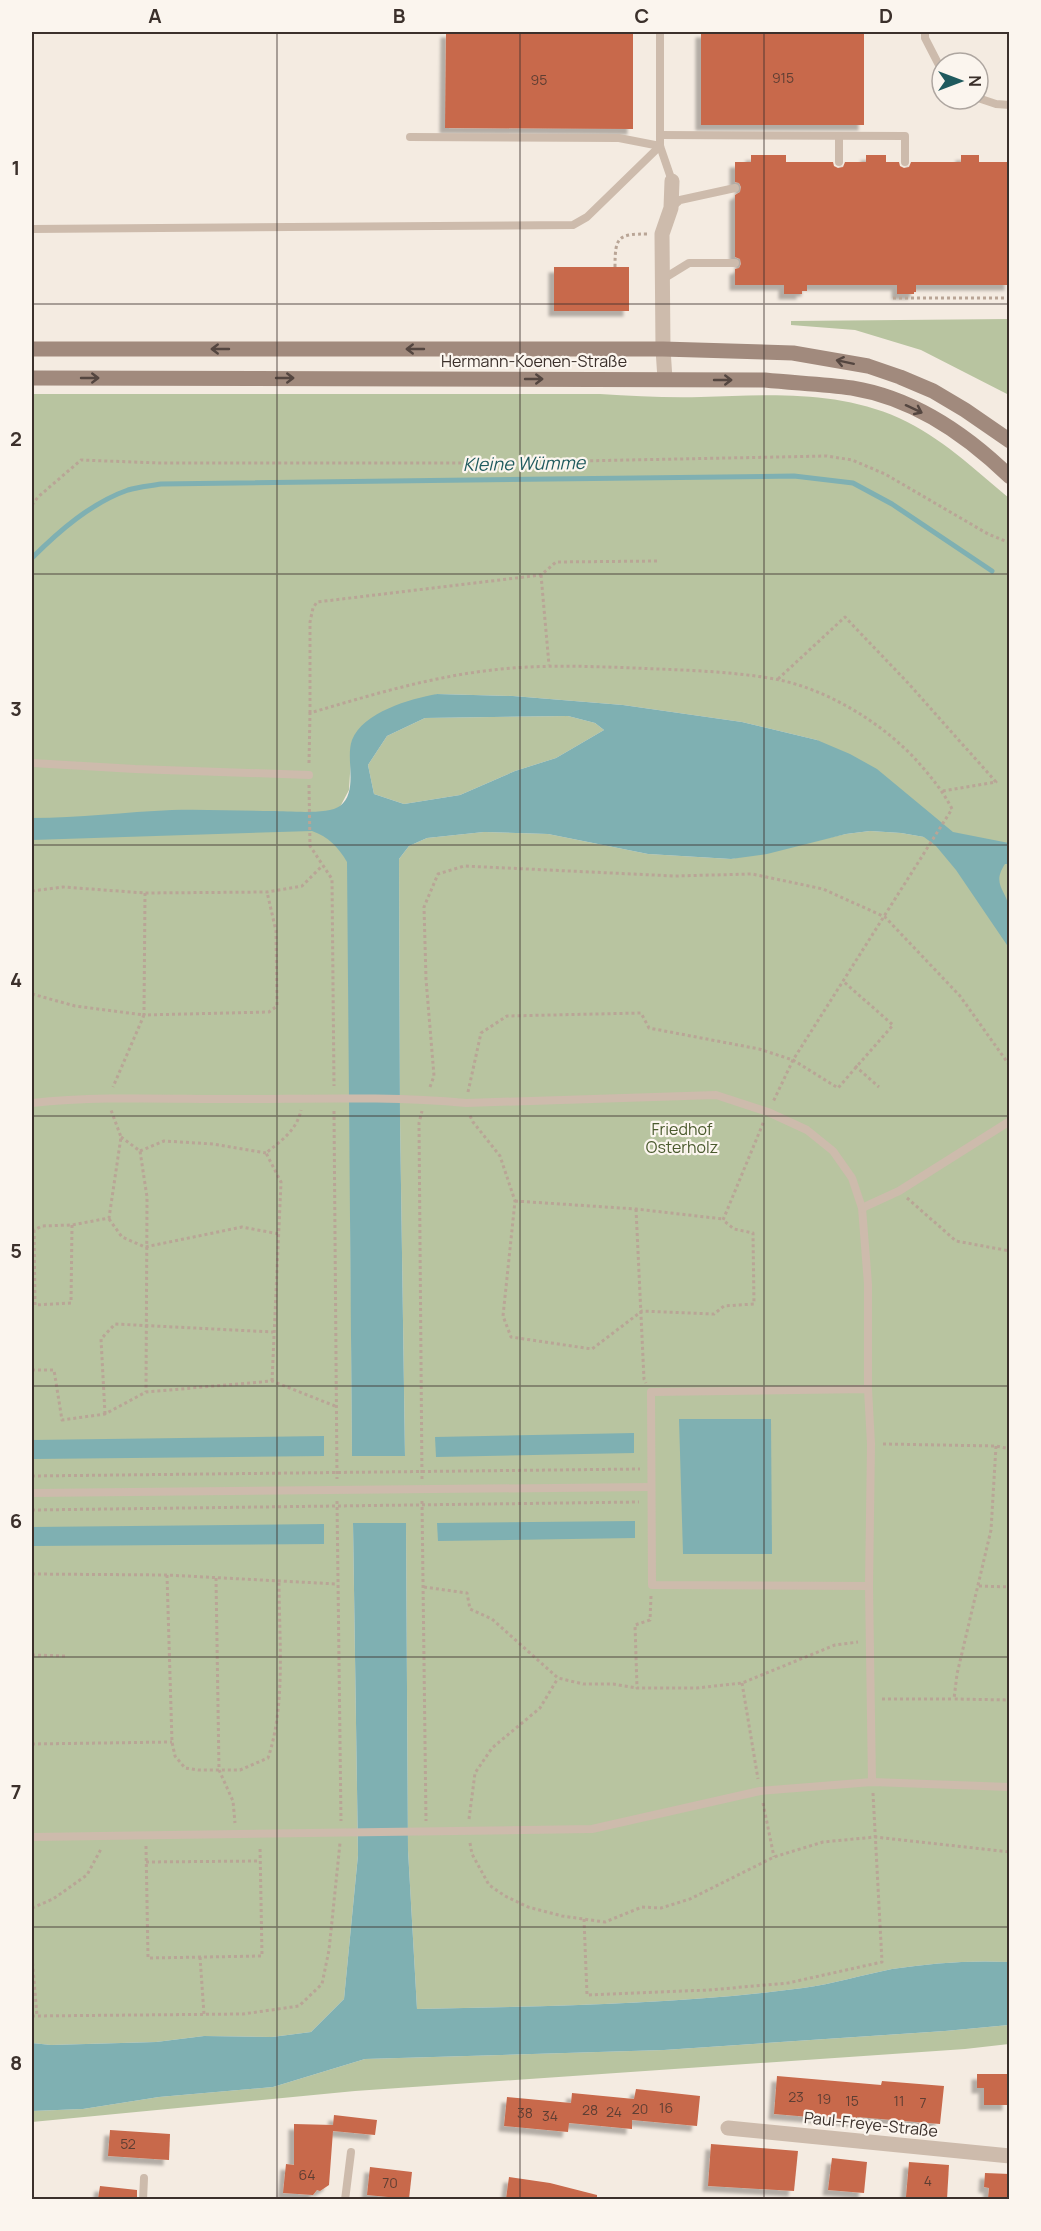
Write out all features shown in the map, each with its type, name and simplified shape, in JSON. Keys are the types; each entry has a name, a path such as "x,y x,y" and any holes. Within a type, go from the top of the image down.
{"main road":[{"name":"Hermann-Koenen-Straße","path":"32,349 663,349 793,353 868,366 933,391 1010,441"},
{"name":"Hermann-Koenen-Straße","path":"32,378 765,380 852,388 879,394 925,414 958,433 1010,477"}],"street":[{"path":"665,379 662,234 671,208 672,181"},
{"name":"Paul-Freye-Straße","path":"728,2128 1010,2156"}],"lane":[{"path":"660,32 660,146 672,181"},
{"path":"925,32 925,38 932,51"},
{"path":"990,102 1010,105"},
{"path":"660,135 905,136 905,162"},
{"path":"410,136 619,138 660,146"},
{"path":"839,136 839,162"},
{"path":"32,229 573,225 587,217 660,146"},
{"path":"671,208 680,200 735,188"},
{"path":"663,279 689,263 735,263"},
{"path":"32,763 123,769 309,775"},
{"path":"32,1103 108,1100 338,1099 425,1100 465,1104 716,1095 768,1112 807,1130 833,1151 852,1178 862,1208 868,1284 868,1389 872,1444 869,1586 872,1782"},
{"path":"862,1208 899,1191 1010,1121"},
{"path":"868,1389 651,1392 651,1502 652,1585 869,1586"},
{"path":"32,1493 651,1487"},
{"path":"32,1837 592,1829 760,1791 872,1782 1010,1787"},
{"path":"345,2199 351,2152"},
{"path":"143,2199 144,2178"}],"path":[{"path":"615,267 615,244 620,237 629,234 662,234"},
{"path":"893,298 1010,298"},
{"path":"32,505 38,497 81,460 159,463 479,463 827,456 852,460 885,474 988,534 1010,543"},
{"path":"32,2016 243,2014 299,2006 322,1984 329,1950 345,1833 337,1584 335,1406 338,1099 332,879 309,846 310,622 313,608 317,602 541,575 556,562 658,561"},
{"path":"541,575 549,665"},
{"path":"777,680 845,617 908,683 996,782 943,791"},
{"path":"309,713 412,684 477,672 549,665 739,674 777,680 842,704 881,726 906,749 943,791 952,809 793,1060 768,1112 723,1220"},
{"path":"32,891 63,887 145,893 267,892 302,886 322,866"},
{"path":"423,1833 424,1587 419,1122 434,1076 426,979 424,908 438,874 464,866 674,876 752,874 823,889 885,917 960,996 1010,1066"},
{"path":"145,893 144,1015 269,1012 277,1006 276,931 267,892"},
{"path":"515,1201 636,1209 723,1220 734,1229 753,1233 754,1304 724,1306 714,1314 642,1311 592,1349 511,1337 503,1316 515,1201 500,1156 473,1122 465,1104 482,1033 507,1016 640,1013 649,1028 759,1049 793,1060 838,1088 893,1024 844,982"},
{"path":"855,1066 879,1087"},
{"path":"140,1151 164,1141 213,1144 266,1153 291,1132 299,1118 303,1099"},
{"path":"121,1137 140,1151 147,1197 146,1392"},
{"path":"266,1153 281,1182 272,1381"},
{"path":"899,1191 956,1241 1010,1251"},
{"path":"636,1209 644,1379 651,1392"},
{"path":"109,1218 122,1237 145,1247 242,1227 279,1234"},
{"path":"34,1230 35,1305 71,1303 72,1225"},
{"path":"105,1414 101,1339 115,1324 273,1332"},
{"path":"32,1370 54,1370 62,1420 105,1414 146,1392 272,1381 335,1406"},
{"path":"872,1444 996,1446 1010,1449"},
{"path":"954,1699 957,1674 991,1530 996,1446"},
{"path":"32,1476 651,1469"},
{"path":"32,1510 651,1502"},
{"path":"32,1574 167,1575 337,1584"},
{"path":"167,1575 172,1742 175,1756 185,1768 240,1770 268,1758 276,1737 279,1692 279,1582"},
{"path":"216,1577 219,1770 233,1801 236,1834"},
{"path":"637,1688 635,1625 650,1620 652,1585"},
{"path":"979,1586 1010,1587"},
{"path":"424,1587 467,1593 470,1609 492,1619 558,1678 583,1684 613,1684 637,1688 697,1688 742,1683 835,1645 869,1640"},
{"path":"32,1655 66,1656"},
{"path":"558,1678 540,1708 492,1748 475,1773 468,1832 472,1854 489,1885 528,1907 605,1922 642,1906 661,1908 690,1899 774,1857 823,1842 875,1837 1010,1852"},
{"path":"742,1683 760,1791 774,1857"},
{"path":"871,1699 1010,1700"},
{"path":"32,1744 172,1742"},
{"path":"584,1919 587,1995 709,1990 788,1983 882,1962 872,1782"},
{"path":"146,1836 148,1958 262,1956 260,1833"},
{"path":"32,1908 53,1899 87,1875 108,1837"},
{"path":"146,1862 260,1861"},
{"path":"32,1957 37,2016"},
{"path":"201,1957 204,2014"}],"green space":[{"path":"1009,319 1009,395 921,350 855,330 791,325 791,321"},
{"name":"Friedhof Osterholz","path":"32,394 801,396 875,409 899,418 929,434 957,454 1009,498 1009,1962 921,1965 814,1986 707,1998 610,2004 417,2009 408,1850 406,1523 353,1524 358,1855 344,1999 311,2032 272,2037 204,2036 156,2042 51,2045 32,2043","holes":["437,694 513,696 623,705 742,722 817,740 924,837 870,831 731,859 648,854 548,834 484,832 427,838 409,846 399,859 405,1455 352,1456 348,862 339,848 325,835 349,790 352,741"]},
{"path":"568,716 595,723 604,730 556,758 515,771 460,795 404,804 374,794 368,765 387,736 425,718"},
{"path":"1009,2025 1009,2044 965,2049 355,2091 32,2122 32,2111 83,2109 159,2097 273,2087 365,2059 664,2050"}],"water":[{"path":"437,694 513,696 623,705 742,722 817,740 850,754 877,769 953,832 1009,843 1009,864 1005,864 999,877 1009,909 1009,948 956,870 936,846 924,837 901,833 870,831 846,834 767,854 731,859 648,854 548,834 484,832 427,838 409,846 399,859 405,1456 352,1456 347,862 332,843 312,831 32,840 32,818 172,810 308,812 334,809 346,800 349,792 350,748 358,730 388,708","holes":["568,716 595,723 604,730 556,758 515,771 460,795 404,804 374,794 368,765 387,736 425,718"]},
{"path":"679,1419 771,1419 772,1554 683,1554"},
{"path":"634,1433 634,1453 436,1457 435,1437"},
{"path":"324,1436 324,1456 32,1459 32,1440"},
{"path":"635,1521 635,1538 438,1541 437,1523"},
{"path":"353,1523 406,1523 408,1850 417,2009 610,2004 707,1998 814,1986 907,1967 994,1961 1009,1962 1009,2025 664,2050 365,2059 273,2087 159,2097 83,2109 32,2111 32,2043 51,2045 156,2042 204,2036 272,2037 311,2032 344,1999 358,1855"},
{"path":"324,1524 324,1544 32,1546 32,1527"}],"building":[{"path":"446,32 633,32 633,129 445,128"},
{"path":"701,32 864,32 864,125 701,125"},
{"path":"751,155 786,155 786,162 833,162 838,168 843,167 845,162 866,162 866,155 886,155 886,162 899,162 904,168 909,167 911,162 961,162 961,155 979,155 979,162 1010,162 1010,285 916,285 914,294 897,294 897,285 807,285 807,291 802,291 802,294 784,294 784,285 735,285 735,269 741,264 740,259 735,257 735,195 740,192 741,187 735,182 735,162 751,162"},
{"path":"554,267 629,267 629,311 554,311"},
{"path":"977,2074 1008,2074 1008,2105 984,2105 984,2088 977,2088"},
{"path":"777,2076 881,2085 882,2081 944,2086 940,2124 857,2117 857,2121 774,2114"},
{"path":"636,2089 700,2096 697,2126 632,2120 632,2129 569,2123 568,2132 504,2126 507,2097 571,2103 572,2093 634,2099"},
{"path":"334,2115 377,2120 375,2135 333,2131 329,2185 320,2191 317,2190 313,2195 283,2193 286,2164 294,2165 294,2124 333,2125"},
{"path":"110,2130 170,2134 169,2160 108,2156"},
{"path":"711,2144 798,2151 794,2191 708,2186"},
{"path":"832,2158 867,2162 864,2193 828,2190"},
{"path":"909,2162 949,2165 947,2199 906,2197"},
{"path":"370,2167 412,2172 409,2199 367,2195"},
{"path":"985,2173 1010,2174 1010,2199 988,2199 989,2188 984,2187"},
{"path":"509,2177 550,2183 597,2195 597,2199 506,2199"},
{"path":"100,2186 137,2190 137,2199 98,2199"}],"waterway":[{"name":"Kleine Wümme","path":"32,558 64,528 101,502 128,490 161,484 794,476 853,483 892,504 992,571"}]}
